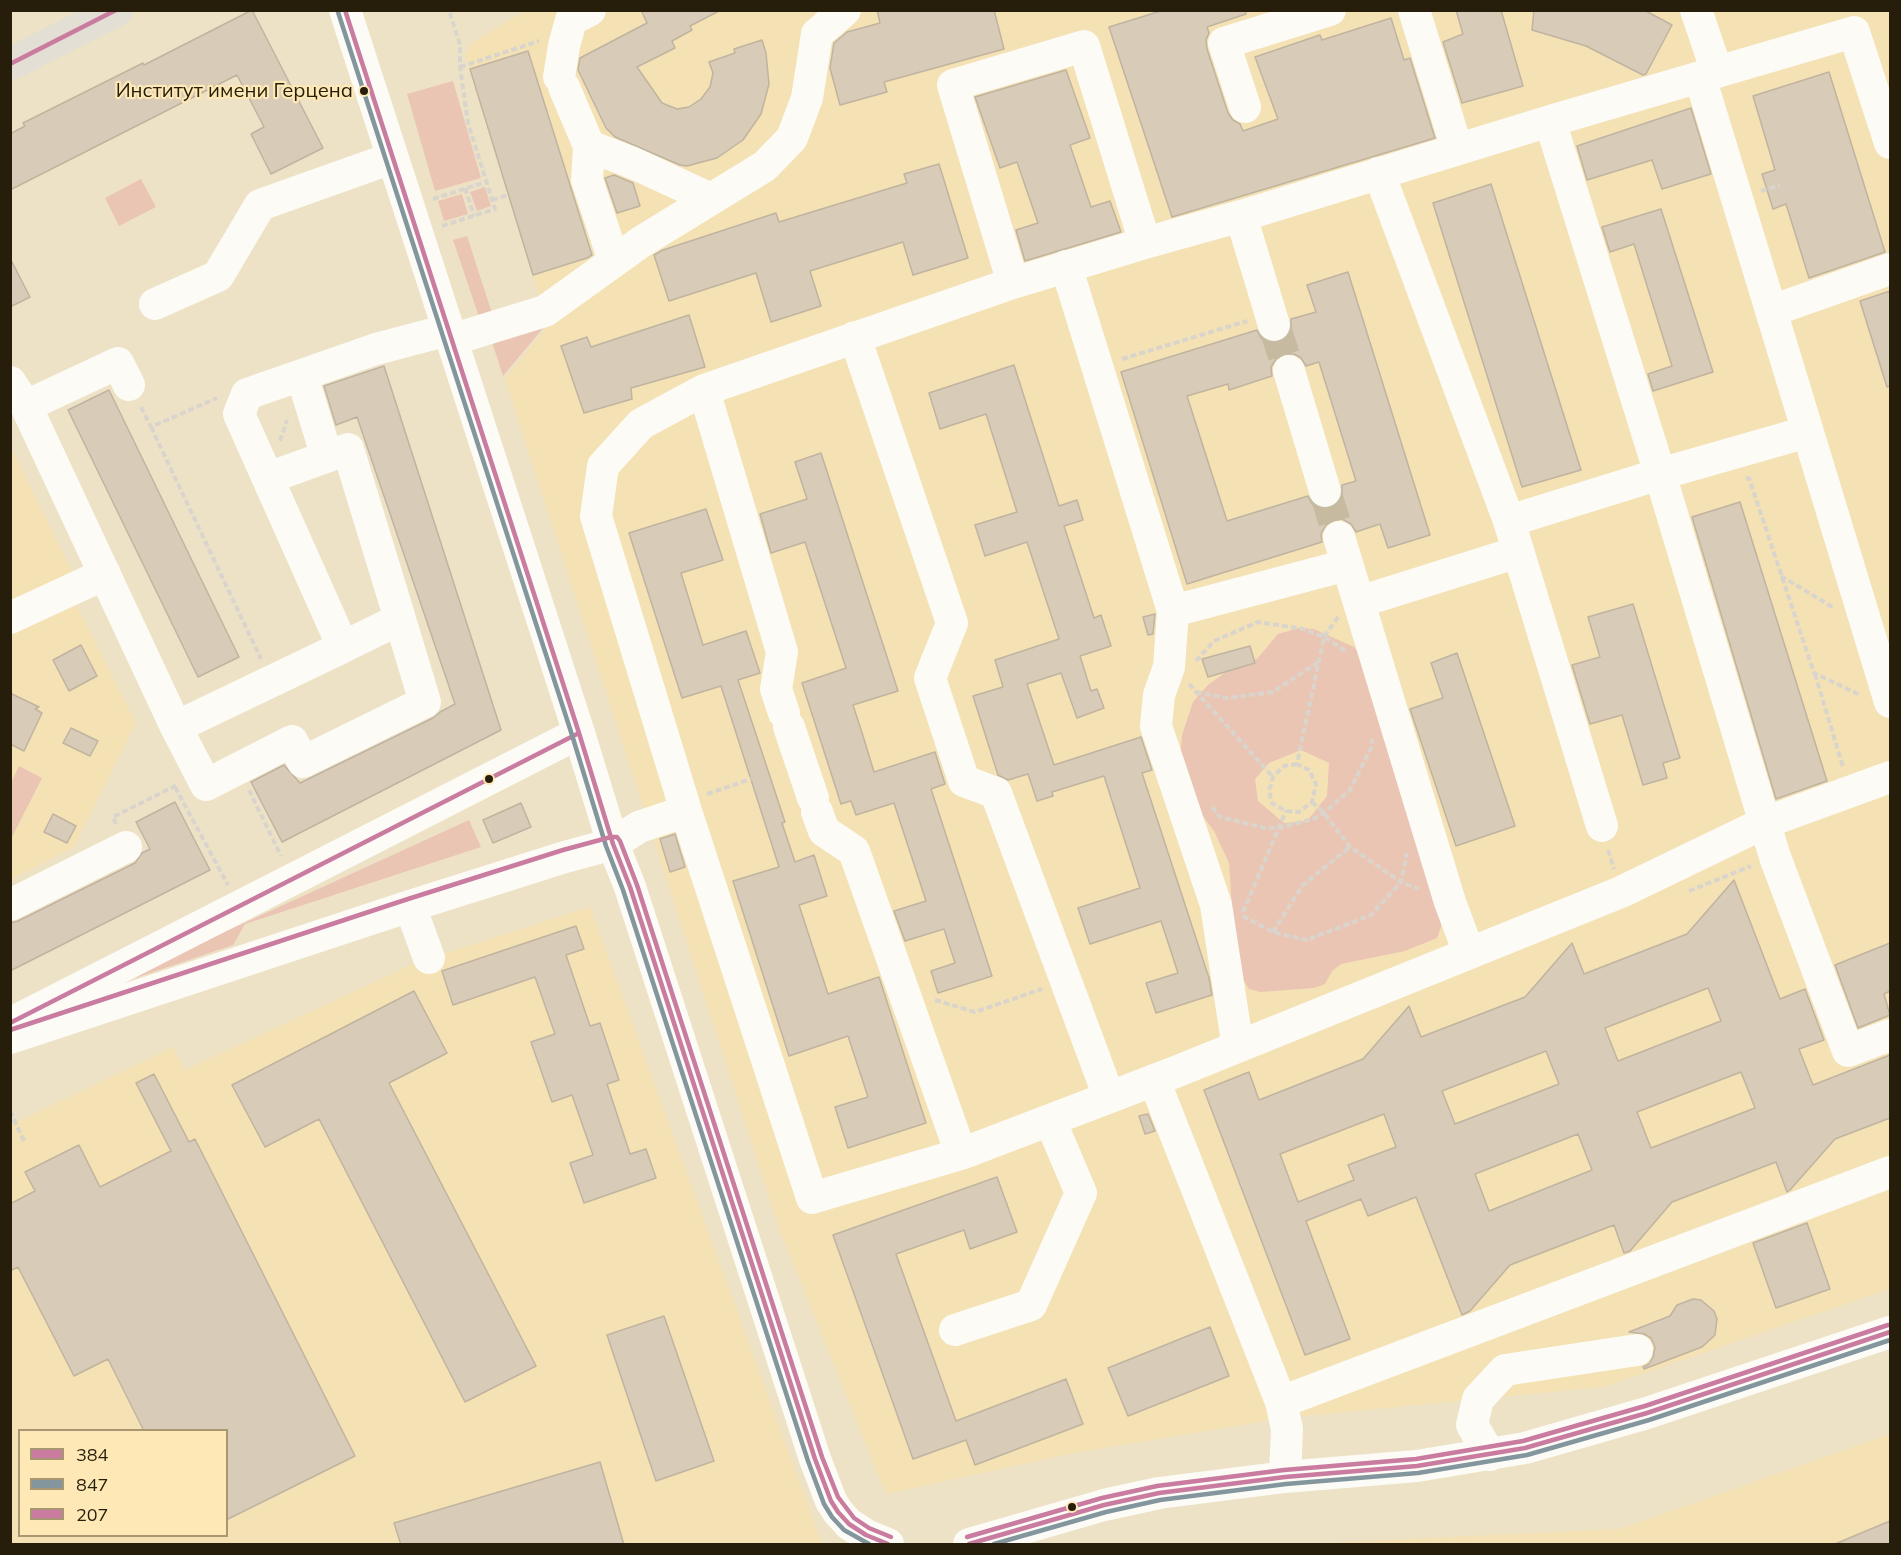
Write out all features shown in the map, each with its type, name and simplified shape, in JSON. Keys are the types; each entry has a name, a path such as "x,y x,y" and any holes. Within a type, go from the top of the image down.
{"main road":[{"path":"10,64 117,10"}],"street":[{"path":"345,10 613,844 630,887 816,1460 831,1501 838,1512 849,1524 888,1545"},
{"path":"590,10 571,20 564,46 561,82 590,147 587,180 614,261"},
{"path":"343,646 239,414 247,394 376,349 450,335 545,311 641,242 765,166 792,138 807,98 817,34 845,10"},
{"path":"1245,107 1224,44 1330,10"},
{"path":"1413,10 1457,149"},
{"path":"1696,10 1708,75 1771,311 1807,432 1880,627 1890,702"},
{"path":"1890,143 1854,32 1550,121 1241,216 1066,266 704,390 641,424 603,466 596,516 693,804 812,1198 961,1154 1154,1080 1621,892 1764,823 1890,777"},
{"path":"1013,284 953,85 1084,46 1145,243"},
{"path":"1550,121 1660,474 1775,856 1848,1051 1890,1035"},
{"path":"590,147 633,163 711,199"},
{"path":"155,304 218,276 260,205 392,158"},
{"path":"1378,173 1509,521 1602,826"},
{"path":"1241,216 1272,319"},
{"path":"1066,266 1173,611 1176,672 1159,695 1156,726 1216,905 1236,1035 1234,1048"},
{"path":"1771,311 1890,269"},
{"path":"855,337 952,623 930,678 941,713 964,781 996,793 1109,1097"},
{"path":"129,385 118,363 18,394 176,727 187,780 206,785 292,741 303,762 425,702 348,449 268,478"},
{"path":"1289,371 1324,491"},
{"path":"302,376 327,456"},
{"path":"704,390 782,652 776,689 786,720 824,831 854,851 961,1154"},
{"path":"1509,521 1660,474 1807,432"},
{"path":"1173,611 1350,573 1518,552"},
{"path":"1350,573 1450,902 1469,953"},
{"path":"10,618 105,574"},
{"path":"176,727 400,619"},
{"path":"10,1023 579,733"},
{"path":"10,1038 410,906 613,844 639,827 693,804"},
{"path":"10,905 126,846"},
{"path":"410,906 429,958"},
{"path":"1154,1080 1281,1402 1287,1429 1285,1477"},
{"path":"955,1330 1031,1305 1081,1193 1050,1120"},
{"path":"1281,1402 1890,1172"},
{"path":"969,1545 1104,1505 1160,1493 1285,1477 1427,1464 1525,1448 1647,1413 1890,1332"},
{"path":"1490,1455 1472,1425 1478,1399 1505,1370 1637,1350"},
{"path":"1427,1464 1458,1426 1476,1410"}],"path":[{"path":"442,226 495,209 468,123 460,67 460,45 449,10"},
{"path":"460,67 539,40 564,46"},
{"path":"432,199 486,182"},
{"path":"465,188 474,216"},
{"path":"492,200 508,195"},
{"path":"1097,367 1272,319"},
{"path":"268,478 302,376"},
{"path":"129,385 151,426 272,681"},
{"path":"151,426 222,396 243,404"},
{"path":"1297,764 1324,638 1350,573"},
{"path":"1780,576 1880,627"},
{"path":"1273,777 1176,672 1214,641 1258,622 1303,628 1346,651 1352,659"},
{"path":"1196,692 1227,698 1273,692 1318,662"},
{"path":"1814,673 1850,792"},
{"path":"1207,799 1220,817 1265,828 1278,828 1313,819 1324,813 1350,790 1372,746 1372,737"},
{"path":"1297,764 1309,770 1316,784 1312,802 1299,812 1286,811 1272,803 1269,791 1273,777 1284,766 1297,764"},
{"path":"238,768 282,857"},
{"path":"693,804 751,779"},
{"path":"126,846 112,817 187,780 229,886"},
{"path":"1312,802 1324,813 1350,847 1401,882 1450,902"},
{"path":"1602,826 1621,892"},
{"path":"1236,909 1242,916 1273,932 1307,940 1329,932 1371,915 1401,882 1409,843"},
{"path":"1273,932 1304,885 1350,847"},
{"path":"924,997 975,1012 1066,981"},
{"path":"10,1111 24,1141"}],"shaded area":[{"path":"526,10 534,11 536,14 543,10 1890,11 1890,1289 1603,1387 1284,1418 1079,1452 886,1494 780,1231 505,379 548,325 465,56 470,44"},
{"path":"453,81 481,178 435,191 407,94"},
{"path":"141,179 156,207 119,226 105,198"},
{"path":"485,187 491,206 477,211 470,192"},
{"path":"462,194 468,214 444,221 438,201"},
{"path":"467,236 492,313 479,317 453,240"},
{"path":"544,327 503,376 490,336"},
{"path":"10,445 76,580 10,612"},
{"path":"72,596 136,723 74,847 11,880 10,625"},
{"path":"1299,628 1314,629 1354,647 1367,665 1442,916 1437,938 1405,951 1341,964 1332,971 1325,984 1314,988 1260,992 1249,989 1236,969 1229,863 1214,831 1187,795 1180,758 1182,735 1193,702 1208,685 1226,672 1257,659 1278,634","holes":["1301,750 1329,763 1327,796 1307,821 1284,823 1258,801 1255,779 1269,763"]},
{"path":"19,766 42,778 11,839 11,783"},
{"path":"469,820 481,847 245,924 233,945 91,993"},
{"path":"590,907 822,1544 11,1544 11,1125 173,1047 185,1070 415,963"},
{"path":"1890,1434 1890,1544 1302,1544 1620,1529"}],"building":[{"path":"252,10 323,148 271,174 251,134 264,127 237,75 10,190 10,134 25,126 23,123"},
{"path":"641,10 721,10 690,26 692,30 672,41 675,48 637,67 662,103 677,109 689,107 701,99 710,87 713,73 709,62 735,53 734,49 762,40 766,53 769,84 761,114 743,140 717,158 687,166 680,165 615,137 606,128 578,70 580,58 647,23"},
{"path":"877,10 994,10 1004,49 884,82 887,92 840,105 830,68 834,43 847,32 880,23"},
{"path":"1164,10 1245,10 1246,14 1207,27 1209,33 1206,40 1228,113 1240,124 1243,131 1278,119 1255,57 1320,35 1322,40 1391,18 1404,60 1410,58 1435,138 1172,217 1109,27"},
{"path":"1456,10 1501,10 1523,86 1462,103 1443,42 1463,34"},
{"path":"1534,10 1644,10 1672,25 1646,74 1643,75 1586,46 1532,30"},
{"path":"528,51 592,255 533,275 470,69"},
{"path":"1066,70 1090,138 1070,145 1091,207 1110,201 1121,232 1025,261 1016,230 1038,223 1017,162 1000,168 975,97"},
{"path":"1829,72 1885,252 1809,278 1786,204 1773,209 1762,174 1775,170 1753,96"},
{"path":"1691,108 1711,174 1662,189 1652,160 1587,180 1577,146"},
{"path":"939,164 968,258 913,275 903,242 810,271 821,306 771,322 756,273 669,301 654,255 663,250 776,213 779,222 907,183 904,174"},
{"path":"614,175 633,183 640,206 617,213 605,178"},
{"path":"1491,184 1581,470 1522,487 1433,203"},
{"path":"1661,209 1713,372 1653,391 1648,374 1672,366 1634,244 1610,252 1602,227"},
{"path":"10,258 30,297 10,307"},
{"path":"1348,272 1430,535 1388,548 1380,524 1356,532 1351,524 1342,519 1334,520 1326,525 1321,534 1322,542 1187,584 1121,372 1257,330 1261,338 1269,342 1280,342 1291,330 1291,319 1316,312 1307,285","holes":["1284,354 1294,354 1301,358 1306,366 1319,362 1356,481 1342,485 1342,496 1331,508 1320,508 1312,504 1308,496 1227,521 1187,396 1228,384 1229,390 1272,376 1271,367 1276,359"]},
{"path":"1890,291 1890,386 1887,387 1860,301"},
{"path":"689,315 705,367 631,388 632,399 584,413 561,346 587,337 591,347"},
{"path":"1014,365 1059,506 1077,500 1083,520 1064,526 1094,618 1101,615 1111,646 1080,656 1091,691 1097,689 1104,708 1077,718 1061,673 1027,684 1054,765 1141,737 1152,770 1142,773 1209,978 1212,995 1156,1013 1146,983 1178,973 1161,921 1090,944 1078,908 1140,888 1104,776 1052,792 1053,796 1037,801 1028,774 1008,780 998,775 973,696 1003,687 995,660 1059,639 1027,542 985,556 975,525 1017,512 986,414 940,429 929,393"},
{"path":"384,366 501,730 282,842 251,782 284,765 300,783 433,718 455,704 357,417 336,425 324,386"},
{"path":"109,390 239,657 198,677 68,410"},
{"path":"821,453 898,691 853,705 874,772 935,752 945,784 931,789 992,976 938,993 931,971 955,963 944,929 905,941 894,911 926,901 894,803 856,815 851,801 841,804 802,683 846,668 805,542 771,553 760,514 807,499 795,462"},
{"path":"1740,502 1827,781 1776,799 1692,517"},
{"path":"706,509 723,560 681,573 703,645 746,631 760,673 738,680 785,822 782,823 795,862 814,855 827,896 799,905 828,994 879,977 926,1123 848,1148 835,1107 868,1097 848,1036 789,1056 733,881 779,867 721,686 682,698 629,533"},
{"path":"1633,604 1680,758 1663,763 1667,778 1643,785 1622,715 1590,724 1572,665 1600,657 1588,617"},
{"path":"1155,614 1153,634 1148,635 1143,617"},
{"path":"81,645 97,676 69,691 53,660"},
{"path":"1250,646 1255,663 1208,677 1202,659"},
{"path":"1457,653 1515,826 1456,846 1410,709 1443,698 1431,663"},
{"path":"10,693 39,707 35,709 42,713 24,751 10,744"},
{"path":"71,728 98,741 90,756 63,743"},
{"path":"175,802 210,870 10,971 10,923 135,863 142,853 150,849 136,822"},
{"path":"521,803 531,827 493,843 483,820"},
{"path":"53,814 76,826 67,843 44,832"},
{"path":"675,834 685,867 670,872 660,839"},
{"path":"1734,880 1780,999 1805,989 1824,1040 1799,1049 1813,1085 1890,1055 1890,1118 1835,1139 1787,1192 1776,1162 1672,1202 1630,1251 1624,1253 1614,1225 1510,1265 1470,1311 1462,1315 1416,1197 1368,1216 1361,1199 1306,1221 1350,1339 1305,1355 1204,1090 1249,1072 1259,1100 1363,1059 1409,1006 1421,1037 1525,997 1572,943 1584,974 1687,934","holes":["1708,988 1721,1021 1618,1061 1605,1028","1546,1051 1559,1084 1455,1124 1442,1091","1741,1072 1755,1108 1651,1148 1637,1112","1384,1114 1396,1147 1348,1165 1354,1180 1298,1202 1280,1154","1578,1134 1592,1170 1489,1211 1475,1174"]},
{"path":"576,926 584,949 566,955 590,1026 600,1023 619,1080 607,1084 630,1154 646,1149 656,1178 584,1203 570,1163 593,1155 572,1095 552,1102 531,1042 555,1034 535,977 453,1005 442,971"},
{"path":"1890,943 1890,991 1884,994 1890,1015 1858,1028 1835,965"},
{"path":"414,991 447,1053 389,1083 536,1366 465,1402 319,1119 265,1147 232,1085"},
{"path":"154,1074 189,1142 195,1139 355,1456 228,1519 228,1429 143,1429 108,1359 74,1376 18,1267 10,1271 10,1204 35,1191 25,1172 79,1145 100,1187 171,1151 136,1083"},
{"path":"1148,1114 1155,1131 1145,1134 1139,1116"},
{"path":"997,1177 1017,1232 970,1249 964,1230 896,1254 956,1421 1066,1379 1083,1424 975,1465 966,1440 913,1459 833,1235"},
{"path":"1807,1223 1830,1289 1776,1308 1753,1243"},
{"path":"1693,1299 1701,1300 1714,1311 1717,1319 1715,1335 1702,1347 1644,1369 1643,1367 1649,1364 1653,1357 1655,1347 1651,1338 1644,1334 1629,1332 1670,1316 1677,1305"},
{"path":"664,1316 714,1461 656,1481 607,1335"},
{"path":"1210,1327 1229,1376 1128,1416 1108,1368"},
{"path":"600,1462 624,1545 401,1545 394,1523"},
{"path":"1890,1521 1890,1545 1835,1545 1835,1544"}],"tunnel":[{"path":"1274,325 1289,371"},
{"path":"1325,491 1339,537"}],"transit line":[{"name":"384","path":"10,64 116,10"},
{"name":"384","path":"345,10 613,844 630,887 815,1459 831,1501 838,1512 849,1524 866,1535 888,1544"},
{"name":"847","path":"338,12 606,846 623,890 808,1461 824,1504 832,1517 844,1530 869,1544"},
{"name":"384","path":"10,1023 579,733"},
{"name":"207","path":"10,1030 408,899 563,850 617,837 637,885 822,1457 838,1497 854,1518 869,1528 891,1537"},
{"name":"207","path":"967,1537 1102,1498 1157,1486 1284,1470 1416,1459 1523,1441 1645,1406 1888,1325"},
{"name":"384","path":"969,1544 1104,1505 1159,1493 1285,1477 1417,1466 1525,1448 1647,1413 1890,1332"},
{"name":"847","path":"994,1544 1106,1512 1160,1500 1286,1484 1418,1473 1527,1455 1649,1420 1890,1340"}],"place":[{"name":"Институт имени Герцена","path":"364,91"}]}
